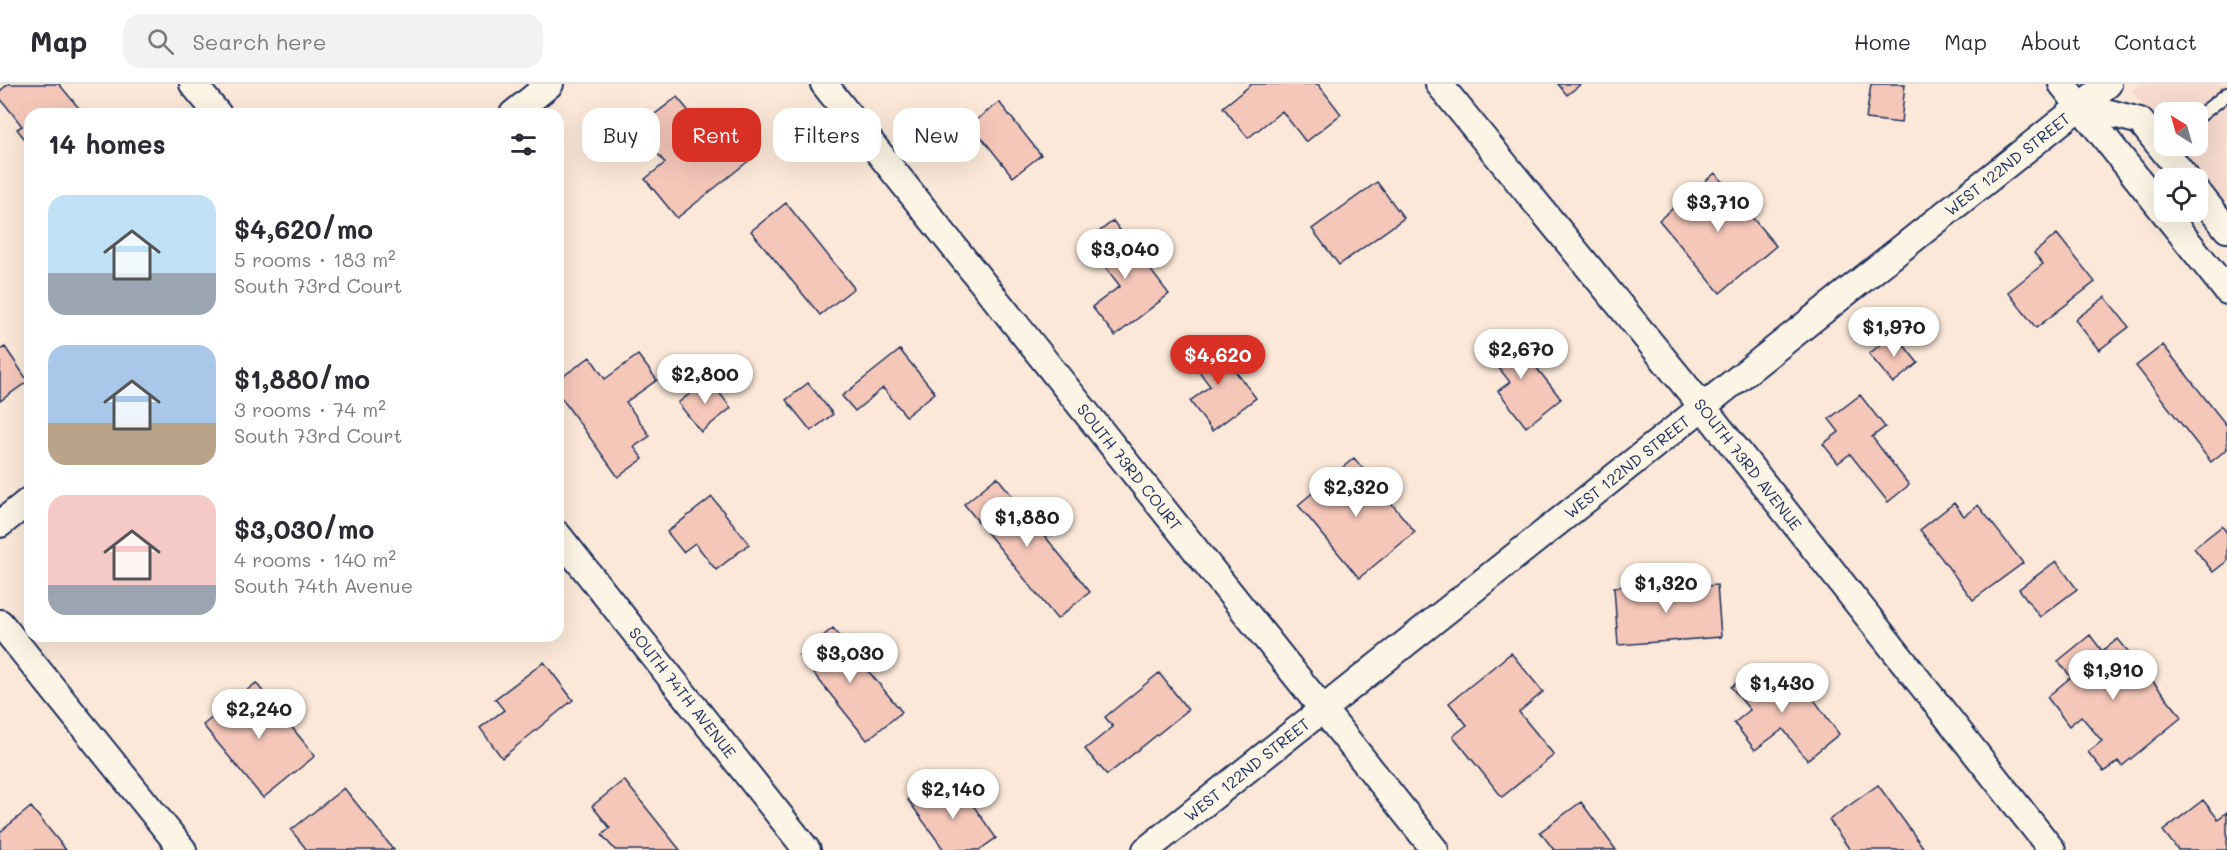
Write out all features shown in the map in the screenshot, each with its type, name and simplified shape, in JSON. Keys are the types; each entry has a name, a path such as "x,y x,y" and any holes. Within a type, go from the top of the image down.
{"street":[{"path":"193,84 213,108"},
{"path":"520,108 550,84"},
{"name":"SOUTH 73RD COURT","path":"824,84 1435,850"},
{"name":"SOUTH 73RD AVENUE","path":"1439,84 1702,406 2052,850"},
{"path":"2062,84 2227,291"},
{"name":"WEST 122ND STREET","path":"1146,850 2108,84"},
{"path":"2079,105 2140,121 2154,136"},
{"path":"2208,202 2223,216"},
{"path":"0,524 24,505"},
{"name":"SOUTH 74TH AVENUE","path":"564,543 807,850"},
{"path":"0,623 183,850"}],"lane":[{"path":"2208,109 2227,94"}],"shaded area":[{"path":"2141,84 2227,84 2227,210 2208,187 2208,168 2193,168 2183,156 2208,156 2208,102 2154,102 2154,119 2131,90"}],"building":[{"path":"8,84 59,84 79,108 24,108 24,138 17,129 22,126 0,98 0,91"},
{"path":"1252,84 1318,84 1341,114 1306,142 1282,111 1248,138 1223,107"},
{"path":"1558,84 1581,84 1567,95"},
{"path":"1871,84 1905,84 1901,123 1866,119"},
{"path":"677,97 686,108 672,108 672,162 747,162 677,218 645,179 665,163 660,157 660,110"},
{"path":"999,102 1041,155 1013,177 980,135 980,117"},
{"path":"1715,173 1776,246 1720,293 1659,220"},
{"path":"1377,182 1404,218 1339,265 1312,229"},
{"path":"786,203 854,288 820,315 751,231"},
{"path":"1113,221 1169,294 1115,336 1092,307 1120,286 1086,242"},
{"path":"2057,234 2095,282 2036,328 2008,292 2043,264 2034,253"},
{"path":"2105,297 2129,327 2099,350 2075,320"},
{"path":"1507,330 1561,399 1526,427 1498,391 1510,382 1483,348"},
{"path":"1894,333 1918,363 1893,383 1869,354"},
{"path":"1210,338 1256,398 1212,431 1190,401 1210,386 1187,355"},
{"path":"2163,345 2227,426 2227,449 2211,462 2136,366"},
{"path":"5,347 24,375 24,384 0,401 0,350"},
{"path":"900,350 935,393 906,416 883,388 855,411 842,396"},
{"path":"638,355 657,380 626,402 650,436 634,447 643,459 618,477 564,401 564,376 590,357 605,379"},
{"path":"709,379 731,408 701,432 678,403"},
{"path":"808,383 833,414 811,431 786,400"},
{"path":"1860,395 1885,427 1872,437 1909,485 1888,502 1850,454 1838,463 1823,444 1839,432 1829,419"},
{"path":"1354,458 1415,532 1359,578 1298,505"},
{"path":"997,477 1090,592 1057,619 964,504"},
{"path":"712,497 749,544 716,570 695,543 683,552 667,532"},
{"path":"1954,503 1964,516 1978,505 2023,563 1973,600 1920,530"},
{"path":"2222,526 2227,533 2227,561 2213,572 2194,548"},
{"path":"2056,561 2077,589 2040,617 2019,589"},
{"path":"1659,583 1660,590 1717,585 1721,637 1618,645 1614,587"},
{"path":"833,628 902,712 867,740 799,655"},
{"path":"2090,635 2102,651 2118,639 2182,717 2122,766 2118,761 2104,772 2088,752 2102,741 2081,716 2069,726 2047,697 2071,677 2058,661"},
{"path":"1511,653 1543,692 1519,712 1554,755 1502,797 1453,736 1467,725 1449,703"},
{"path":"544,662 573,700 502,758 480,728 504,710 495,699"},
{"path":"1760,665 1779,690 1797,676 1839,734 1807,760 1783,729 1755,750 1734,723 1750,710 1731,687"},
{"path":"1159,673 1188,710 1107,775 1085,749 1113,727 1105,717"},
{"path":"256,683 315,756 263,798 203,725"},
{"path":"624,780 680,850 615,850 602,835 610,828 592,806"},
{"path":"930,785 942,801 961,788 996,838 979,850 944,850 908,800"},
{"path":"1878,785 1925,850 1850,850 1829,820"},
{"path":"344,788 394,850 307,850 291,830"},
{"path":"2203,800 2218,819 2227,812 2227,850 2178,850 2163,831"},
{"path":"1581,802 1616,850 1554,850 1540,832"},
{"path":"31,807 66,850 0,850 0,832"}]}
